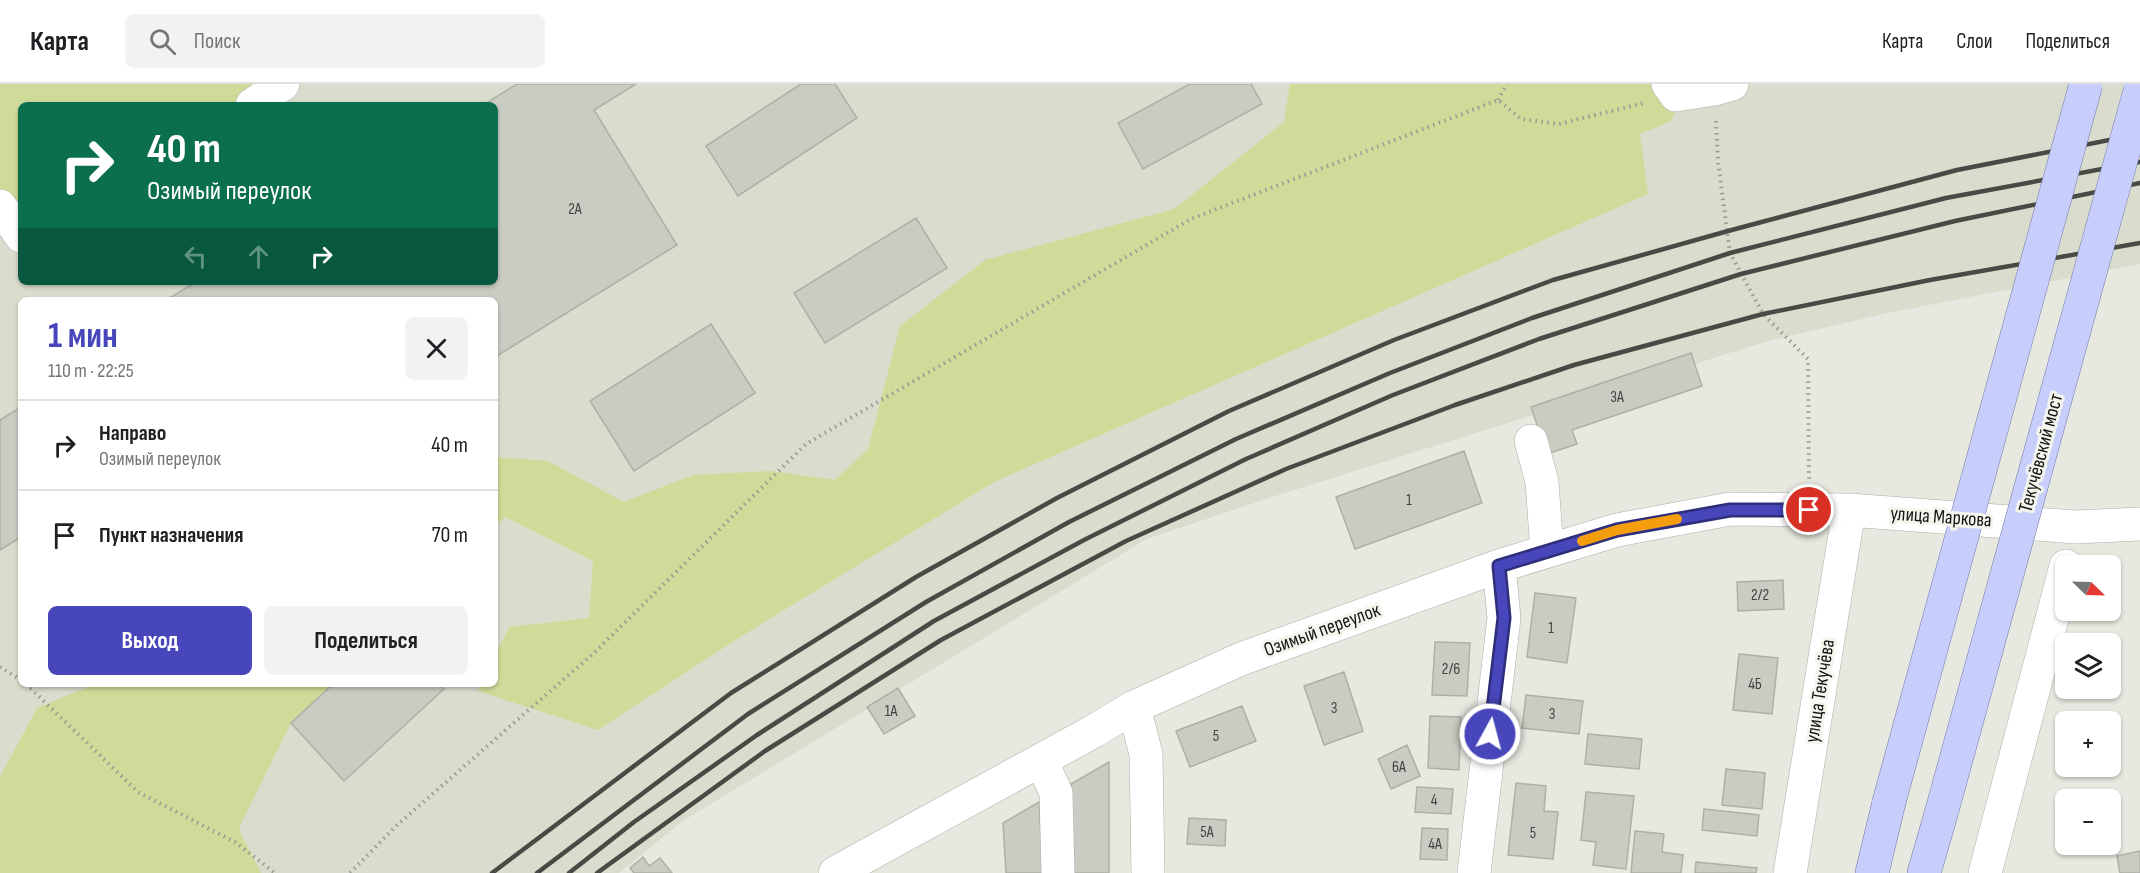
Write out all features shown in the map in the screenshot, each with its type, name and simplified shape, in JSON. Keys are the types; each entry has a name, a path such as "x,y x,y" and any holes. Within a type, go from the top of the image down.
{"main road":[{"path":"1872,873 1889,802 2086,84"},
{"name":"Текучёвский мост","path":"1924,873 2140,91"}],"street":[{"path":"256,102 283,84"},
{"path":"1672,89 1723,87"},
{"path":"0,206 18,232"},
{"path":"1532,441 1542,482 1546,551"},
{"name":"Озимый переулок","path":"835,873 1134,707 1241,659 1499,566 1617,530 1730,510 1849,510"},
{"name":"улица Маркова","path":"1849,510 2076,527 2140,524"},
{"name":"улица Текучёва","path":"1790,873 1849,510"},
{"path":"2069,555 2076,527"},
{"path":"1474,873 1504,618 1499,566"},
{"path":"1985,873 2055,608"},
{"path":"1134,707 1146,754 1148,873"},
{"path":"1041,760 1056,793 1058,873"}],"path":[{"path":"350,873 396,826 595,652 806,444 1191,219 1498,100 1507,84"},
{"path":"1723,87 1718,161 1730,253 1763,314 1808,359 1809,510"},
{"path":"1498,100 1521,119 1559,124 1672,89"},
{"path":"0,667 18,678"},
{"path":"29,687 138,792 235,842 275,873"}],"shaded area":[{"path":"298,84 2140,84 2140,264 1888,313 1768,341 1260,501 1147,539 683,821 619,873 0,873 0,219 18,243 18,285 498,285 498,102 271,102"}],"green space":[{"path":"0,84 268,84 240,102 18,102 18,216 0,192"},
{"path":"1290,84 1688,84 1671,121 1640,134 1648,194 996,481 740,637 598,730 478,691 480,687 498,687 498,650 509,627 589,618 593,561 505,517 498,523 498,457 548,461 624,502 693,475 771,471 835,480 868,449 900,326 985,260 1174,209 1284,122"},
{"path":"88,687 330,687 291,723 240,826 240,832 261,873 0,873 0,777 37,708"}],"building":[{"path":"517,84 636,84 594,110 677,245 498,355 498,297 171,297 191,285 498,285 498,102 488,102"},
{"path":"801,84 835,84 857,118 738,196 706,146"},
{"path":"1190,84 1251,84 1262,104 1143,169 1118,123"},
{"path":"916,218 947,268 825,343 794,293"},
{"path":"711,324 755,393 634,471 590,401"},
{"path":"1691,353 1702,386 1572,430 1577,444 1547,454 1531,407"},
{"path":"18,409 18,539 0,550 0,420"},
{"path":"1464,451 1482,503 1355,549 1336,497"},
{"path":"1783,580 1784,609 1738,611 1737,582"},
{"path":"1535,593 1576,598 1567,663 1527,657"},
{"path":"1435,642 1470,643 1467,696 1432,695"},
{"path":"1739,654 1778,658 1772,714 1733,710"},
{"path":"1344,672 1363,731 1324,745 1304,686"},
{"path":"330,687 442,687 444,689 344,781 291,723"},
{"path":"898,688 915,716 884,734 867,707"},
{"path":"1526,695 1583,701 1579,734 1522,728"},
{"path":"1242,706 1256,741 1190,767 1176,731"},
{"path":"1430,716 1461,717 1459,770 1428,768"},
{"path":"1588,734 1642,739 1639,769 1585,764"},
{"path":"1407,745 1420,776 1391,789 1378,759"},
{"path":"1109,762 1109,873 1072,873 1071,784"},
{"path":"1726,769 1765,773 1762,809 1722,805"},
{"path":"1516,783 1546,786 1544,811 1558,812 1553,859 1508,855"},
{"path":"1417,787 1453,789 1451,814 1415,812"},
{"path":"1586,792 1634,796 1626,869 1593,865 1596,842 1581,840"},
{"path":"1039,802 1043,873 1006,873 1003,823"},
{"path":"1704,809 1759,815 1757,836 1702,830"},
{"path":"1189,818 1226,820 1225,846 1187,844"},
{"path":"1422,828 1448,829 1447,860 1420,859"},
{"path":"1635,831 1664,834 1662,852 1683,855 1681,873 1631,873"},
{"path":"2140,851 2140,873 2120,873 2117,856"},
{"path":"643,857 649,866 660,858 672,873 634,873 630,868"},
{"path":"1696,862 1757,868 1756,873 1695,873"}],"railway":[{"path":"492,873 731,693 916,577 1057,498 1229,411 1394,340 1553,280 1957,170 2140,134"},
{"path":"537,873 748,714 926,602 1069,522 1236,439 1390,373 1532,318 1730,253 1946,198 2140,162"},
{"path":"569,873 634,822 757,735 934,621 1084,540 1246,459 1393,395 1539,339 1741,274 1955,221 2140,183"},
{"path":"597,873 765,751 941,640 1126,541 1286,469 1455,405 1574,365 1763,314 1930,280 2140,243"}],"slow traffic":[{"path":"1582,541 1617,530 1677,519"}],"route":[{"path":"1490,734 1504,618 1499,566 1617,530 1730,510 1809,510"}]}
